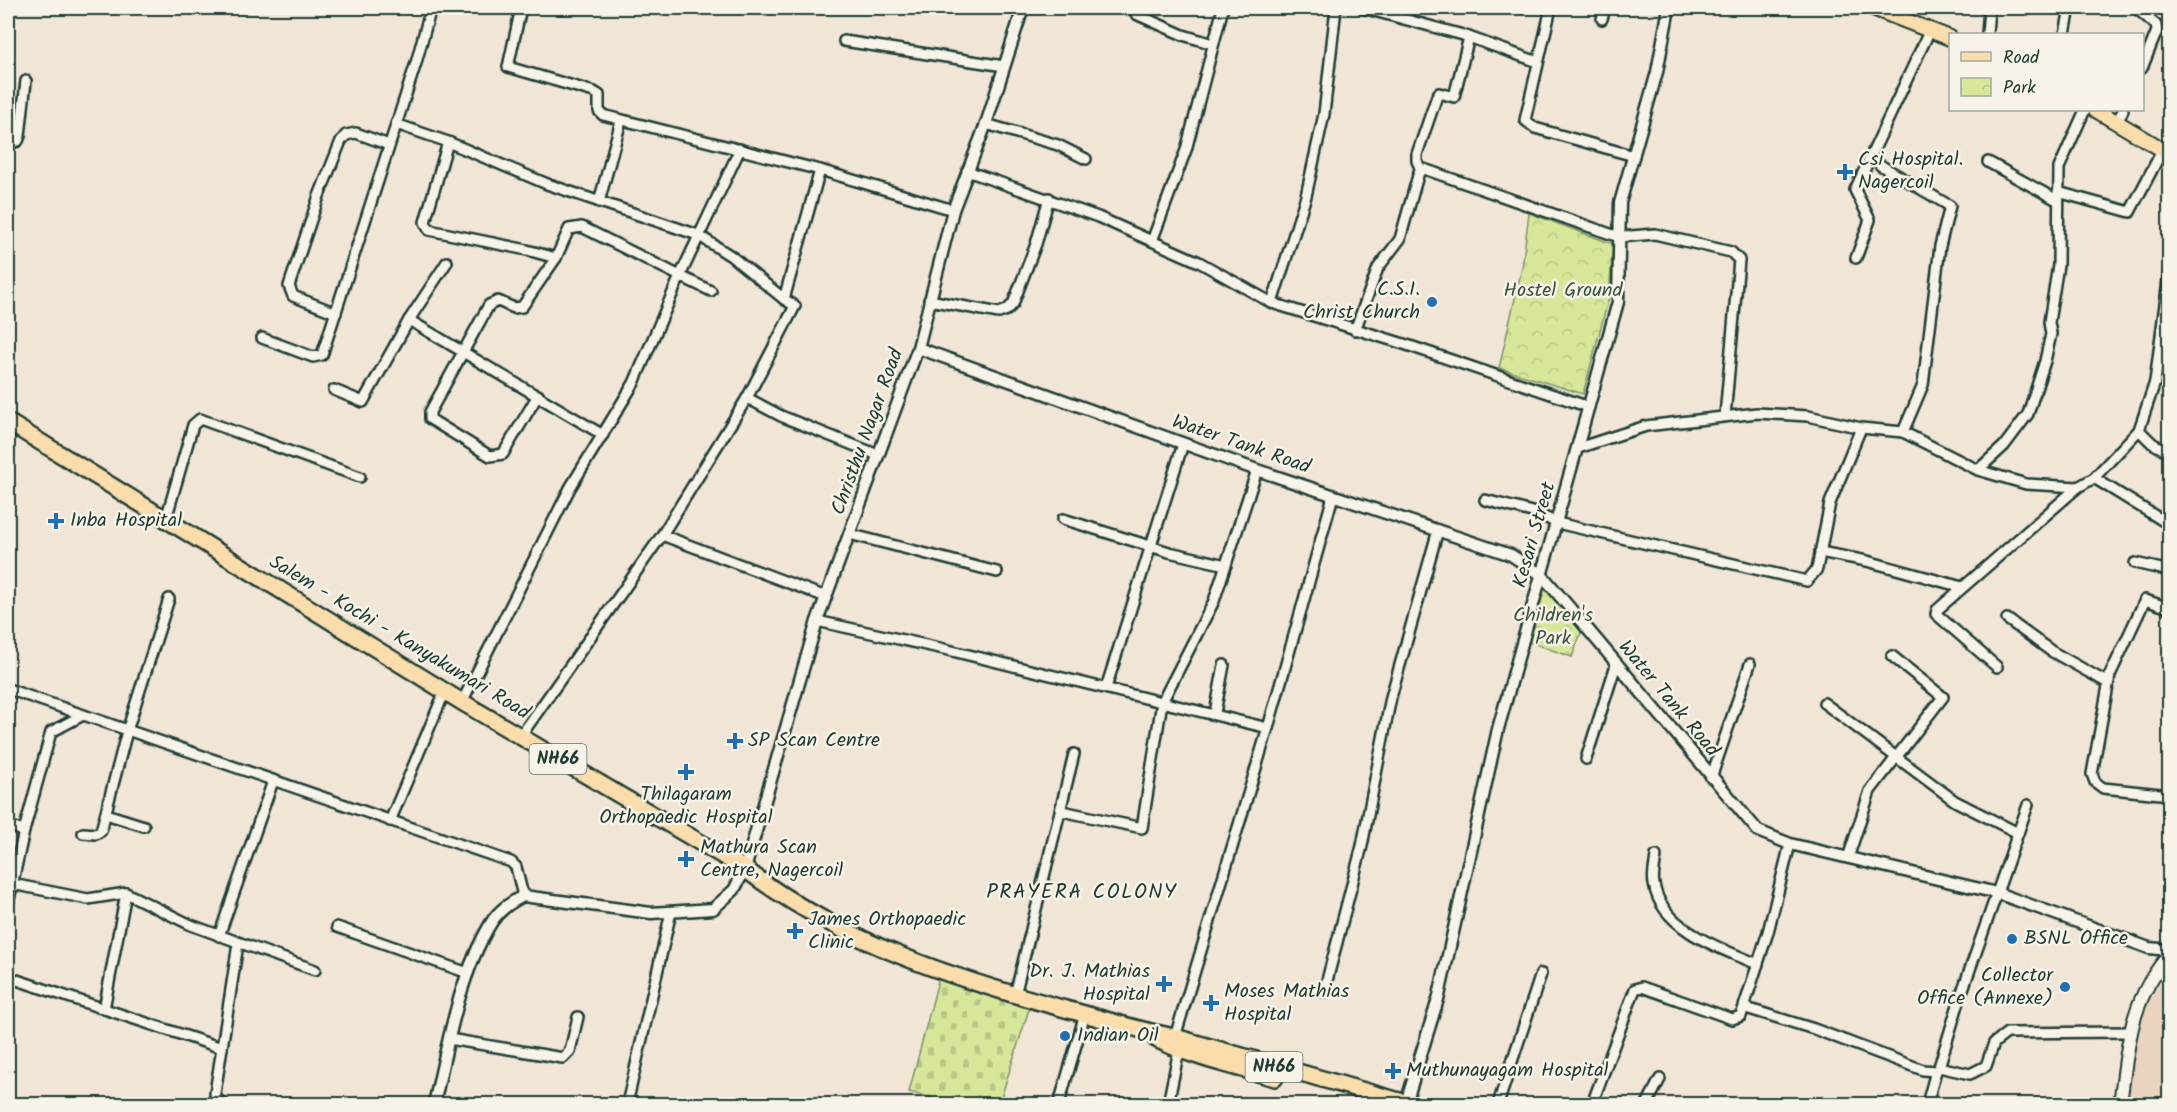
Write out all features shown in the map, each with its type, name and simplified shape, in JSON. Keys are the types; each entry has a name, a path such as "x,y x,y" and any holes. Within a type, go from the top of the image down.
{"highway":[{"name":"Salem - Kochi - Kanyakumari Road","path":"8,422 462,702 745,869 776,892 846,933 894,954 1015,995 1085,1014 1177,1044 1408,1104"},
{"name":"Salem - Kochi - Kanyakumari Road","path":"1177,1044 1226,1066 1374,1104"}],"main road":[{"path":"1873,8 1949,38"},
{"path":"2098,111 2166,151"},
{"path":"2120,1104 2131,1032 2138,1004 2151,975 2169,954"},
{"path":"2151,975 2169,968"}],"street":[{"path":"262,338 320,357 336,313 431,8"},
{"path":"521,8 508,68 594,92 599,95 601,113 621,121 820,170 953,210"},
{"name":"Christhu Nagar Road","path":"523,896 651,912 671,912 713,909 734,890 745,869 825,597 918,348 953,210 986,124 1019,8"},
{"path":"1138,8 1136,14 1184,35 1213,44"},
{"path":"1152,241 1186,150 1223,8"},
{"path":"1272,303 1306,196 1324,114 1336,8"},
{"path":"1363,8 1469,38 1538,62"},
{"path":"1551,8 1525,114 1527,123 1634,156"},
{"path":"1602,19 1605,8"},
{"name":"Kesari Street","path":"1408,1104 1439,996 1498,729 1618,302 1620,203 1657,72 1669,8"},
{"path":"1987,33 1989,8"},
{"path":"2065,33 2070,8"},
{"path":"2136,8 2156,25 2157,30 2144,63"},
{"path":"1856,258 1870,219 1855,190 1930,30"},
{"path":"1355,330 1378,268 1400,239 1420,170 1417,154 1437,96 1439,93 1454,98 1469,38"},
{"path":"844,41 1004,66"},
{"path":"8,144 18,141 20,136 26,81"},
{"path":"1978,470 2004,446 2028,414 2045,361 2051,334 2049,322 2058,265 2059,168 2085,111"},
{"path":"2117,123 2123,111"},
{"path":"599,202 621,121"},
{"path":"396,124 448,142 547,184 698,236 731,256 795,306 747,398 662,535 520,737"},
{"path":"986,124 1059,145 1086,159"},
{"path":"336,313 293,296 290,286 319,196 341,141 346,135 356,133 389,145"},
{"path":"448,142 425,222 429,230 556,258"},
{"path":"462,702 570,488 634,383 698,236 740,149"},
{"path":"1988,162 2057,196 2130,212 2166,151"},
{"path":"1880,165 1950,206 1940,246 1923,385 1903,432"},
{"path":"784,299 820,170"},
{"path":"1420,170 1619,237 1654,234 1731,252 1739,260 1725,416"},
{"path":"967,171 1049,198 1152,241 1199,262 1272,303 1588,407"},
{"path":"929,300 999,313 1007,310 1013,304 1036,244 1049,198"},
{"path":"538,395 503,454 498,457 490,456 430,419 430,412 489,305 498,301 514,308 522,307 556,258 569,229 576,226 711,291"},
{"path":"334,390 363,402 409,320 447,262"},
{"path":"1997,667 1936,614 1938,608 2078,487 2094,478 2139,430 2155,382 2169,265"},
{"path":"409,320 465,351 603,435"},
{"name":"Water Tank Road","path":"918,348 1257,470 1511,555 1542,575 1758,831 1790,844 1997,892 2149,948 2169,950"},
{"path":"2158,362 2169,367"},
{"path":"747,398 781,416 878,455"},
{"path":"1578,448 1646,426 1757,413 1808,417 1861,428 1903,432 1978,470 2026,484 2078,487"},
{"path":"166,519 193,425 200,419 360,477"},
{"path":"1485,500 1536,513 1557,523 1802,582 1815,575 1830,503 1861,428"},
{"path":"2139,430 2152,443 2169,453"},
{"path":"1106,688 1183,444"},
{"path":"1062,811 1142,828 1162,702 1214,601 1257,470"},
{"path":"2094,478 2169,525"},
{"path":"1168,1104 1177,1044 1333,496"},
{"path":"1063,519 1150,546 1226,565"},
{"path":"1324,992 1362,846 1392,697 1438,530"},
{"path":"849,534 997,572"},
{"path":"662,535 825,597"},
{"path":"1820,552 1867,561 1962,587"},
{"path":"2135,563 2169,571"},
{"path":"2169,598 2166,607 2145,600 2108,682 2092,774 2095,782 2103,788 2169,795"},
{"path":"83,833 99,833 106,814 127,731 169,599"},
{"path":"2007,619 2051,651 2108,682"},
{"path":"817,621 1215,713 1268,728"},
{"path":"1848,858 1870,791 1943,697 1893,656"},
{"path":"1711,778 1750,664"},
{"path":"1215,713 1224,665"},
{"path":"1586,759 1617,665"},
{"path":"8,689 511,862 516,867 523,896 501,910 491,922 468,974 449,1039 434,1104"},
{"path":"390,821 445,691"},
{"path":"1824,703 1955,801 2018,833"},
{"path":"8,904 12,871 51,732 83,715"},
{"path":"1015,995 1062,811 1074,754"},
{"path":"219,936 273,781"},
{"path":"1927,1104 2028,805"},
{"path":"106,814 144,826"},
{"path":"8,826 24,831"},
{"path":"1592,1104 1635,989 1642,987 1732,1019 1738,1018 1746,1008 1790,844"},
{"path":"1656,856 1653,882 1664,910 1670,918 1701,938 1758,964"},
{"path":"12,884 88,899 126,893 191,925 238,944 315,970"},
{"path":"104,1009 126,893"},
{"path":"627,1104 671,912"},
{"path":"337,927 468,974"},
{"path":"225,1104 217,1100 215,1093 238,944"},
{"path":"1498,1104 1542,974"},
{"path":"8,977 222,1048"},
{"path":"1746,1008 1814,1029 1928,1072 1937,1069 1970,1074 1986,1066 1994,1043 2007,1033 2131,1032"},
{"path":"1059,1104 1085,1014"},
{"path":"449,1039 563,1058 570,1051 578,1017"},
{"path":"1647,1104 1660,1080"}],"shaded area":[{"path":"2169,979 2169,1104 2126,1104 2140,1021 2150,996 2163,981"}],"green space":[{"name":"Hostel Ground","path":"1529,213 1613,244 1609,297 1583,394 1499,368 1522,268"},
{"name":"Children's Park","path":"1543,578 1582,630 1572,657 1527,641"},
{"path":"939,977 1030,1006 999,1104 955,1104 909,1092"}],"place":[{"name":"Csi Hospital. Nagercoil","path":"1845,172"},
{"name":"C.S.I. Christ Church","path":"1432,302"},
{"name":"Inba Hospital","path":"56,521"},
{"name":"SP Scan Centre","path":"735,741"},
{"name":"Thilagaram Orthopaedic Hospital","path":"686,772"},
{"name":"Mathura Scan Centre, Nagercoil","path":"686,859"},
{"name":"James Orthopaedic Clinic","path":"795,931"},
{"name":"BSNL Office","path":"2012,939"},
{"name":"Dr. J. Mathias Hospital","path":"1164,984"},
{"name":"Collector Office (Annexe)","path":"2065,987"},
{"name":"Moses Mathias Hospital","path":"1211,1003"},
{"name":"Indian Oil","path":"1065,1036"},
{"name":"Muthunayagam Hospital","path":"1393,1071"}],"district":[{"name":"PRAYERA COLONY","path":"1082,892"}]}
